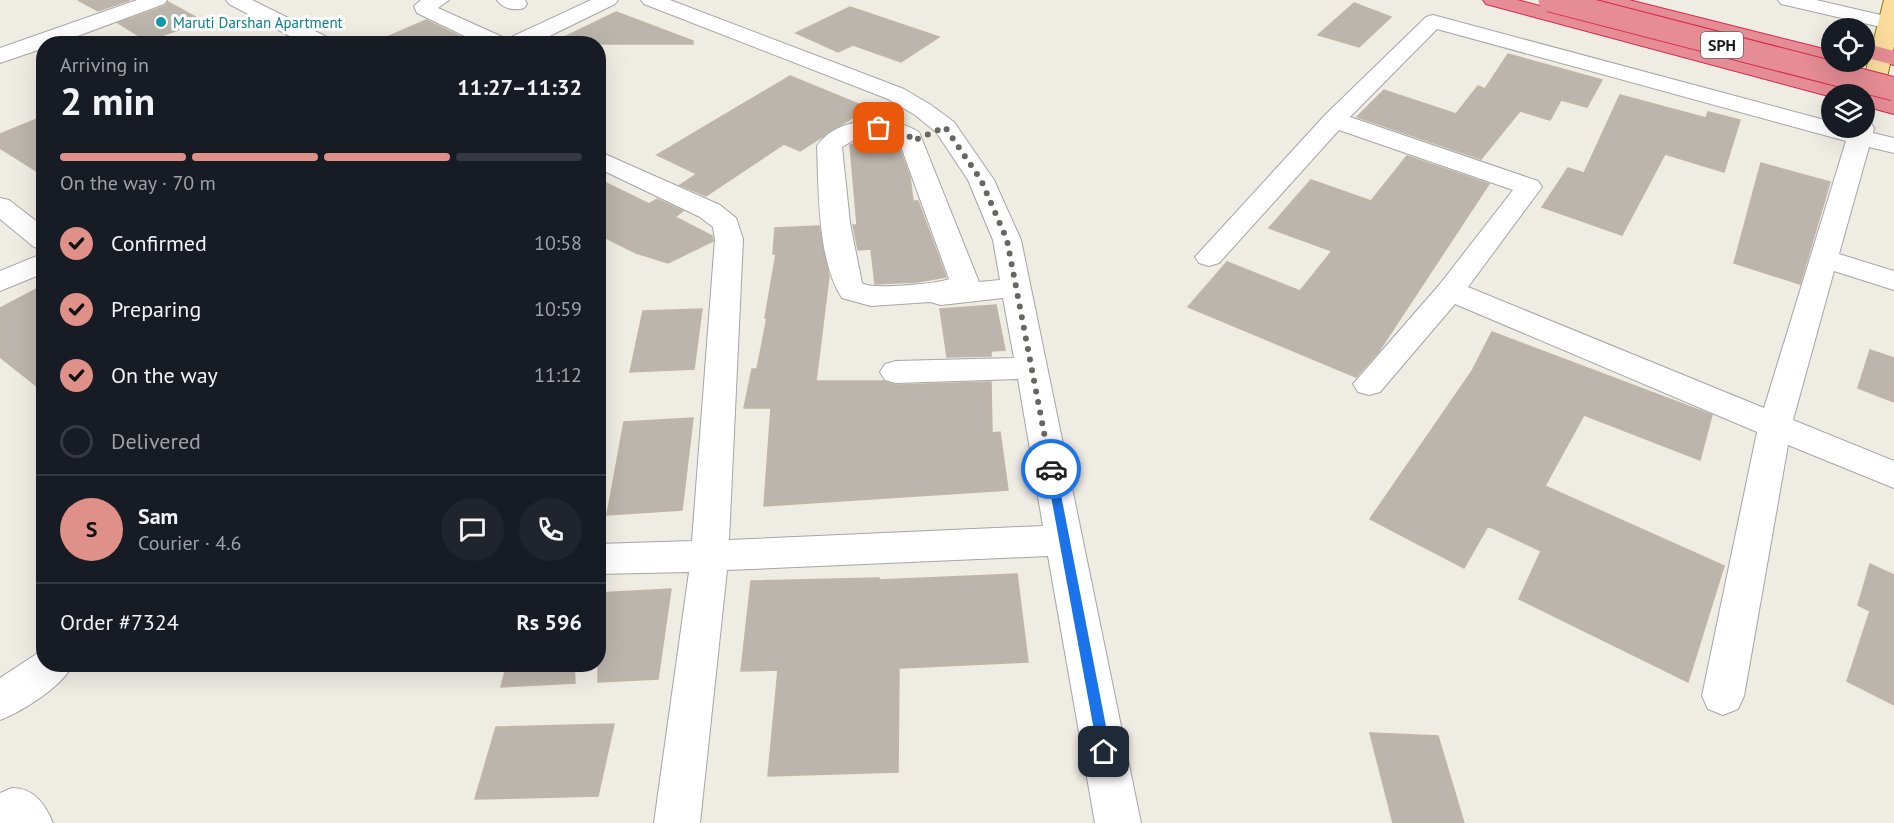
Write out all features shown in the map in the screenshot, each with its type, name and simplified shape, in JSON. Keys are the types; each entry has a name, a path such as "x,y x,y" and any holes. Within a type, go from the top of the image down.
{"highway":[{"path":"1493,0 1821,100"},
{"name":"SPH","path":"1551,0 1894,89"},
{"name":"SPH","path":"1604,0 1821,55"},
{"path":"1662,0 1821,39"},
{"path":"1875,69 1894,74"},
{"path":"1875,111 1894,107"}],"main road":[{"path":"1871,84 1891,23 1894,0"}],"street":[{"path":"56,36 157,0"},
{"path":"236,0 307,36"},
{"path":"439,0 424,6 424,9 483,36"},
{"path":"531,36 608,0"},
{"path":"651,0 896,94 945,127 981,180 1007,240 1118,823"},
{"path":"1788,0 1891,23"},
{"path":"1209,257 1334,120 1433,21 1821,104"},
{"path":"0,56 36,43"},
{"path":"1334,120 1529,187 1450,291 1369,384"},
{"path":"1875,126 1894,146"},
{"path":"913,141 945,127"},
{"path":"870,129 899,130 913,141 965,281 959,286 946,290 868,296 854,292 848,286 842,266 829,146 845,135 870,129"},
{"path":"1724,696 1775,425 1824,258 1855,138"},
{"path":"606,162 710,211 726,224 729,239 710,556 677,823"},
{"path":"0,206 36,235"},
{"path":"1824,258 1894,281"},
{"path":"0,282 36,266"},
{"path":"922,298 1016,287"},
{"path":"1450,291 1894,475"},
{"path":"897,372 1032,368"},
{"path":"606,559 1064,540"},
{"path":"0,701 42,672"}],"building":[{"path":"78,0 130,0 98,11"},
{"name":"Maruti Darshan Apartment","path":"168,2 203,21 161,36 139,36 118,23 165,6"},
{"path":"1354,3 1391,17 1359,47 1318,35"},
{"path":"850,7 939,37 901,62 853,45 838,52 796,33"},
{"path":"616,12 693,41 693,44 606,44 606,36 566,36"},
{"path":"426,20 459,36 389,36"},
{"path":"1508,54 1602,80 1587,107 1561,100 1550,120 1520,111 1481,159 1357,117 1384,90 1456,114 1478,86 1485,89"},
{"path":"790,76 868,108 800,151 784,144 706,196 680,185 697,174 657,155"},
{"path":"1620,95 1706,118 1708,112 1740,120 1724,172 1665,154 1622,235 1542,207 1568,168 1584,173"},
{"path":"36,119 36,171 0,148 0,134"},
{"path":"869,139 892,139 897,142 910,177 913,201 918,201 946,277 918,282 875,284 871,249 858,250 853,225 857,225 850,145"},
{"path":"1407,156 1489,184 1379,351 1356,377 1188,307 1227,262 1300,291 1332,251 1269,228 1311,180 1371,201"},
{"path":"1761,163 1830,182 1800,284 1734,263"},
{"path":"606,183 649,204 657,199 683,211 675,217 712,236 713,241 668,263 636,253 606,238"},
{"path":"819,226 829,276 816,381 883,381 896,385 991,382 992,433 1000,432 1008,490 764,506 771,408 744,408 752,369 757,369 767,318 765,318 776,254 773,254 775,228"},
{"path":"36,289 36,386 0,357 0,308"},
{"path":"996,305 1005,350 991,351 991,356 947,357 940,309"},
{"path":"702,309 694,369 630,372 643,311"},
{"path":"1492,332 1712,415 1700,460 1584,415 1545,486 1724,566 1688,682 1519,599 1541,551 1488,526 1464,568 1370,519 1472,371"},
{"path":"1870,350 1894,358 1894,402 1858,388"},
{"path":"693,418 682,510 607,515 624,422"},
{"path":"1870,564 1894,575 1894,705 1847,681 1870,611 1858,605"},
{"path":"1017,574 1028,662 899,668 898,772 768,776 778,670 741,671 751,581 879,578 879,580"},
{"path":"671,589 658,679 598,682 598,672 606,672 606,593"},
{"path":"505,672 574,672 575,683 501,687"},
{"path":"614,724 598,796 475,799 496,727"},
{"path":"1370,733 1438,736 1464,823 1393,823"}],"way so far":[{"path":"879,128 899,130 913,141 945,127 981,180 1007,240 1051,469"}],"place":[{"name":"Maruti Darshan Apartment","path":"161,22"}],"route":[{"path":"1051,469 1104,752"}]}
